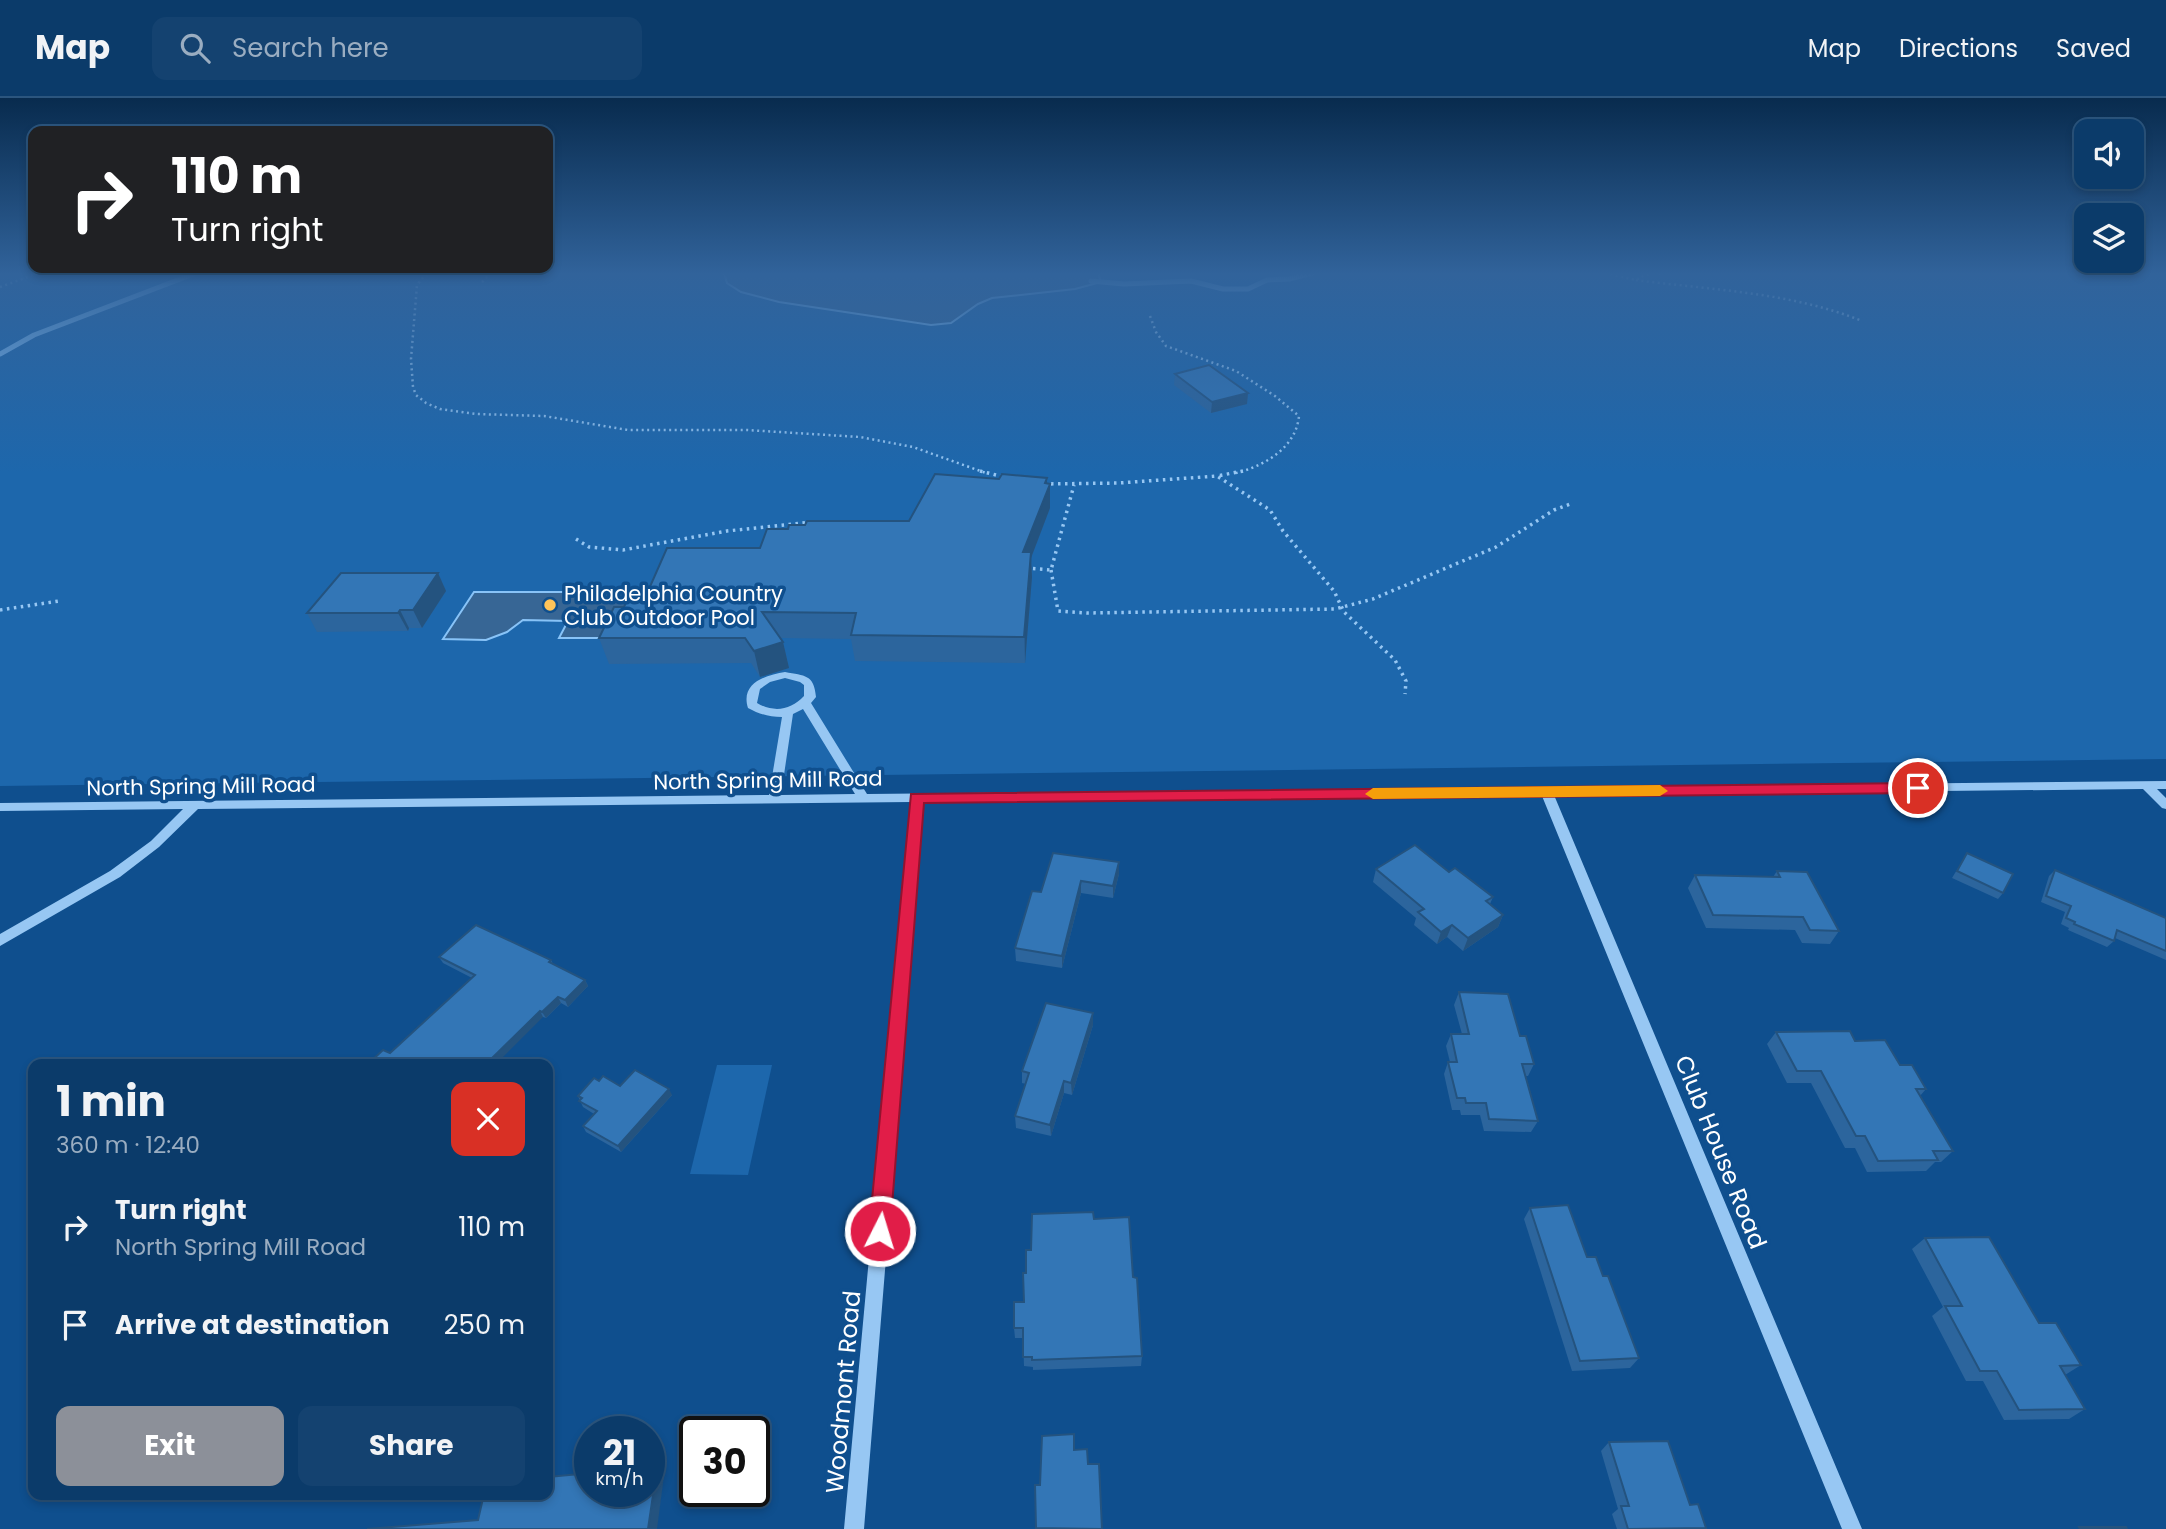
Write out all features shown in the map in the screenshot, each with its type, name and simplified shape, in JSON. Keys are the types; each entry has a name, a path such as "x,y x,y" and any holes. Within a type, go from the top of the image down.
{"street":[{"path":"795,676 804,679 812,690 805,703 788,712 766,713 758,709 752,705 752,692 757,685 775,677 795,676"},
{"path":"805,703 864,799"},
{"path":"774,800 788,712"},
{"name":"North Spring Mill Road","path":"0,807 2166,785"},
{"path":"2147,786 2166,805"},
{"name":"Club House Road","path":"1547,792 1852,1529"},
{"name":"Woodmont Road","path":"854,1529 917,798"},
{"path":"0,941 115,874 155,844 195,805"}],"path":[{"path":"411,340 410,381 415,394 430,404 467,413 541,415 628,430 779,431 885,441 928,451 990,474 1017,479"},
{"path":"1044,484 1074,485 1217,476 1247,471 1273,460 1297,429 1299,416 1275,396 1236,371 1166,346 1162,340"},
{"path":"1217,476 1270,510 1283,531 1334,591 1343,612 1395,660 1406,681 1405,694"},
{"path":"1074,485 1051,570 1058,611 1087,613 1342,607 1374,599 1496,547 1554,510 1573,502"},
{"path":"576,539 589,547 623,550 754,527 814,522"},
{"path":"1018,567 1051,570"},
{"path":"0,610 59,601"}],"shaded area":[{"path":"0,340 2166,340 2166,759 0,786"},
{"name":"Philadelphia Country Club Outdoor Pool","path":"474,592 641,592 629,619 610,638 559,638 568,621 523,620 507,632 486,640 443,639"},
{"path":"717,1065 772,1065 748,1175 690,1174"}],"building":[{"path":"1209,365 1248,393 1212,402 1175,374"},
{"path":"935,474 999,479 1002,474 1047,478 1045,483 1050,484 1023,552 1031,552 1024,637 851,635 856,613 762,612 783,642 754,651 745,638 599,638 614,607 624,607 628,598 645,598 667,548 760,548 767,529 788,529 789,525 805,525 807,521 909,521"},
{"path":"341,573 438,573 413,610 400,610 398,613 307,613"},
{"path":"1415,845 1449,872 1455,868 1493,897 1486,901 1503,915 1468,938 1452,925 1441,932 1418,912 1424,909 1376,869"},
{"path":"1053,853 1119,862 1113,886 1081,881 1062,956 1015,948 1032,891 1041,892"},
{"path":"1967,853 2013,874 2003,893 1957,871"},
{"path":"2055,870 2166,918 2166,951 2117,930 2114,941 2074,924 2075,922 2066,918 2071,906 2046,896"},
{"path":"1777,871 1807,872 1839,931 1810,930 1803,917 1713,915 1695,875 1780,877"},
{"path":"476,925 551,960 549,962 585,980 565,1000 558,997 540,1011 491,1059 373,1059 383,1050 390,1053 475,975 439,957"},
{"path":"1459,992 1508,994 1520,1036 1526,1036 1534,1064 1522,1064 1538,1121 1489,1119 1486,1103 1466,1103 1465,1098 1457,1098 1448,1062 1457,1062 1451,1034 1469,1034"},
{"path":"1046,1003 1093,1013 1071,1083 1064,1081 1050,1125 1015,1116 1029,1073 1022,1071"},
{"path":"1850,1031 1855,1041 1885,1040 1900,1065 1912,1065 1926,1089 1916,1089 1953,1151 1933,1151 1938,1160 1878,1161 1865,1136 1856,1136 1821,1071 1797,1071 1776,1032"},
{"path":"635,1070 669,1089 618,1146 583,1126 597,1111 579,1101 582,1098 578,1096 594,1078 599,1081 603,1076 620,1086"},
{"path":"1568,1205 1587,1257 1596,1257 1603,1276 1608,1276 1639,1358 1580,1361 1530,1208"},
{"path":"1093,1212 1094,1219 1129,1217 1133,1277 1137,1278 1142,1356 1032,1360 1032,1357 1023,1357 1023,1328 1014,1328 1014,1302 1024,1302 1023,1273 1026,1273 1026,1250 1031,1250 1032,1214"},
{"path":"1989,1237 2039,1323 2056,1323 2081,1365 2060,1366 2085,1409 2019,1410 1997,1371 1980,1371 1945,1306 1962,1306 1925,1238"},
{"path":"1074,1434 1074,1450 1087,1449 1088,1464 1099,1464 1102,1529 1036,1528 1035,1485 1040,1485 1042,1436"},
{"path":"1668,1441 1690,1505 1698,1504 1706,1528 1628,1529 1621,1506 1629,1506 1609,1442"},
{"path":"574,1475 574,1507 651,1507 648,1529 367,1529 478,1520 483,1500 553,1500 553,1477"},
{"path":"2079,1527 2126,1527 2127,1529 2080,1529"}],"waterway":[{"path":"0,354 25,340"}],"slow traffic":[{"path":"1373,794 1660,791"}],"place":[{"name":"Philadelphia Country Club Outdoor Pool","path":"550,605"}],"route":[{"path":"880,1231 917,798 1918,788"}]}
